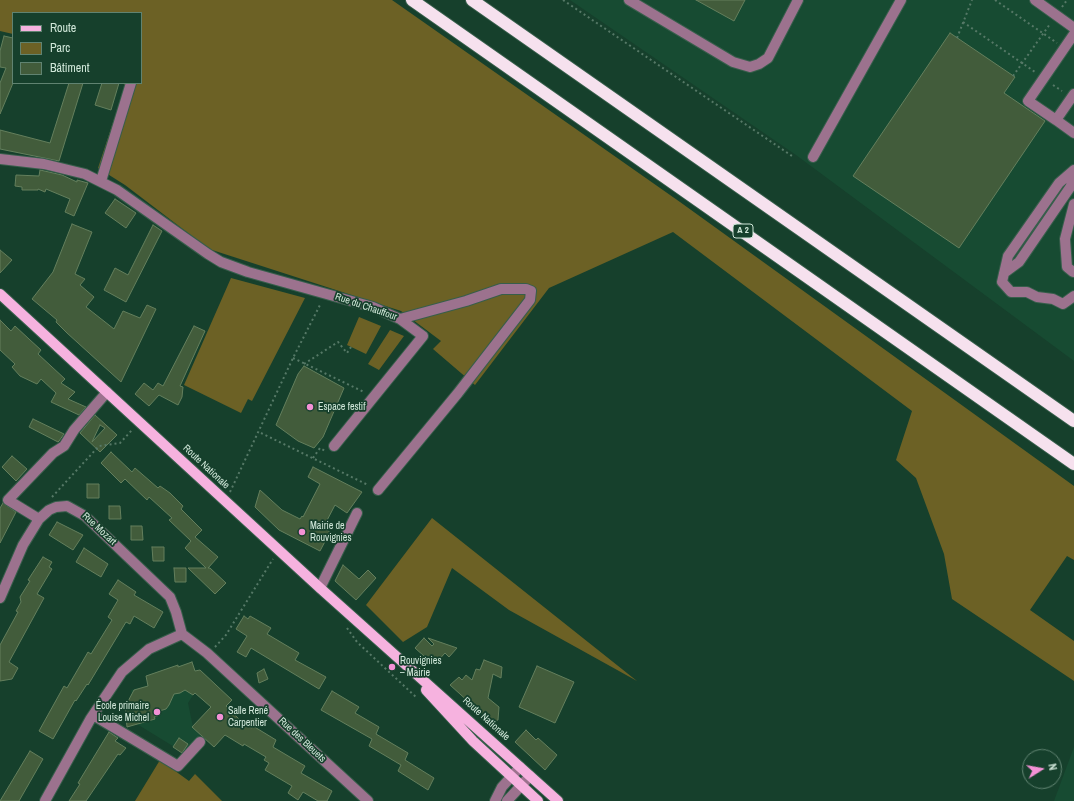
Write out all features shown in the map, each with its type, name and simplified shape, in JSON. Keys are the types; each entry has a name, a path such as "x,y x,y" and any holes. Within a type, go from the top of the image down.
{"highway":[{"name":"A 2","path":"412,0 1074,464"},
{"path":"472,0 1074,421"}],"main road":[{"name":"Route Nationale","path":"0,294 397,658 466,717 558,801"},
{"name":"Route Nationale","path":"397,658 470,737 538,801"}],"street":[{"path":"628,0 733,62 750,67 759,64 768,58 798,0"},
{"path":"813,157 901,0"},
{"path":"1035,0 1074,28"},
{"path":"1074,34 1028,101 1074,133"},
{"path":"101,181 131,84"},
{"path":"1056,120 1073,96"},
{"name":"Rue du Chauffour","path":"0,159 62,167 101,181 117,190 214,258 248,272 373,307 400,319 466,301 502,289 526,289 531,292 532,295 530,300 458,393 378,490"},
{"path":"1074,170 1059,183 1008,256 1002,282 1010,292 1028,292 1037,297 1052,299 1063,304 1074,296"},
{"path":"1072,271 1065,239 1074,204"},
{"path":"1072,271 1074,249"},
{"path":"334,446 423,336 400,319"},
{"path":"39,519 8,500 53,453 64,446 74,430 107,392"},
{"name":"Rue Mozart","path":"49,510 61,506 67,506 85,516 170,597 182,634"},
{"path":"0,598 23,545 39,519 49,510"},
{"path":"320,588 357,513"},
{"path":"45,801 93,715 116,680 129,665 149,649 182,634"},
{"name":"Rue des Bleuets","path":"182,634 207,653 368,801"},
{"path":"93,715 178,766 200,742"},
{"path":"495,801 499,792 520,767"},
{"path":"507,801 530,776"}],"path":[{"path":"563,0 792,156"},
{"path":"957,38 972,0"},
{"path":"995,0 1065,48"},
{"path":"1013,76 1067,0"},
{"path":"963,22 1043,78 1073,96"},
{"path":"226,501 293,358 326,294"},
{"path":"304,364 338,342 347,353 351,347"},
{"path":"293,358 374,396"},
{"path":"49,510 52,496 99,446 120,443 140,422"},
{"path":"261,433 378,490"},
{"path":"313,458 320,448 329,452 334,446"},
{"path":"207,653 226,635 279,550"}],"shaded area":[{"path":"570,0 1074,0 1074,361 796,155"},
{"name":"École primaire Louise Michel","path":"192,662 195,671 200,670 210,681 197,689 188,703 193,727 201,734 184,753 137,724 127,727 125,707 132,694 131,690 146,686 146,688 149,687 146,676"},
{"path":"1074,747 1074,801 1054,801 1058,789 1062,789 1062,779"}],"green space":[{"path":"0,0 392,0 680,202 1074,486 1074,560 1067,556 1030,610 1074,641 1074,681 952,599 944,554 916,478 896,460 912,411 673,232 549,288 475,385 433,349 441,341 401,311 209,249 125,185 98,168 125,86 124,84 142,84 142,12 12,12 12,34 0,31"},
{"path":"231,278 305,298 252,401 248,399 241,413 184,385"},
{"path":"359,317 381,326 366,354 347,345"},
{"path":"390,330 404,336 379,370 368,364"},
{"path":"432,518 637,681 509,610 452,568 427,627 403,642 366,605"},
{"path":"160,760 189,781 195,774 222,801 135,801"}],"building":[{"path":"696,0 745,0 734,21"},
{"path":"950,33 1015,77 1004,93 1045,121 959,248 853,176"},
{"path":"4,36 12,38 13,84 0,114 0,83 6,68 0,67 0,51"},
{"path":"69,84 83,84 59,161 0,149 0,130 50,143"},
{"path":"102,84 119,84 111,110 95,105"},
{"path":"40,170 62,175 77,182 77,180 88,183 74,216 65,212 70,199 46,189 45,192 38,189 22,190 22,187 15,186 16,175 39,176"},
{"path":"115,199 136,213 126,228 105,213"},
{"path":"72,224 92,232 75,274 85,279 80,285 94,297 86,307 114,329 123,311 140,318 147,305 156,309 121,382 67,333 56,322 57,320 32,299 53,272"},
{"path":"153,225 162,231 126,302 104,290 115,268 128,275"},
{"path":"0,250 12,260 0,273"},
{"path":"0,320 11,331 15,326 41,350 38,354 65,379 61,383 75,392 68,399 86,407 79,415 51,402 56,393 41,379 37,384 20,376 12,367 15,364 0,350"},
{"path":"194,326 205,331 180,386 183,387 182,397 178,405 159,395 149,406 135,394 144,383 153,390 158,383 163,386"},
{"name":"Espace festif","path":"304,366 344,388 323,437 314,448 298,441 276,425 298,374"},
{"path":"95,415 117,435 100,452 80,433","holes":["100,425 105,428 92,442"]},
{"path":"33,419 64,434 58,442 29,427"},
{"path":"111,452 132,472 135,468 158,488 160,486 170,493 183,506 181,509 202,530 195,537 218,557 208,568 210,568 226,583 215,594 188,568 206,568 185,548 191,541 169,520 172,518 149,497 147,500 125,479 121,483 101,463"},
{"path":"12,456 27,469 16,481 2,467"},
{"path":"313,467 362,492 347,513 335,505 323,528 330,532 320,551 279,530 255,507 260,490 282,510 300,519 302,516 303,517 320,484 308,477"},
{"path":"87,484 99,484 99,498 87,498"},
{"path":"3,503 16,512 0,543 0,508"},
{"path":"109,506 120,506 121,519 109,519"},
{"path":"57,522 83,535 73,550 49,535"},
{"path":"131,526 142,526 143,540 131,540"},
{"path":"152,547 164,547 164,561 153,561"},
{"path":"84,548 108,564 101,577 76,562"},
{"path":"43,557 52,562 49,567 52,569 37,594 44,598 9,662 18,668 12,679 0,681 0,645 18,612 16,611 21,602 20,597 30,581 28,580"},
{"path":"343,565 359,579 368,570 376,578 356,600 335,581"},
{"path":"174,568 186,568 186,582 175,582"},
{"path":"118,580 136,592 134,595 163,612 154,628 134,616 130,624 126,622 88,685 87,684 76,701 75,700 53,739 39,731 64,686 67,688 88,652 91,654 112,620 108,617 118,600 109,594"},
{"path":"244,616 248,619 250,616 271,628 267,634 299,653 295,660 326,677 319,689 251,648 246,657 237,652 247,636 236,629"},
{"path":"424,638 432,646 434,644 428,638 457,648 449,657 445,653 434,665 415,648"},
{"path":"484,660 502,667 501,678 493,674 488,698 499,707 498,720 491,722 450,685 459,677 462,680 466,675 472,680 476,669 480,670"},
{"path":"192,662 195,671 200,670 232,700 226,706 243,723 252,728 253,726 276,740 273,747 305,766 301,773 332,791 327,801 318,801 303,792 298,800 288,793 292,786 265,770 269,763 264,760 266,757 244,744 243,746 225,735 214,747 192,727 211,707 195,693 193,695 185,690 174,694 166,709 156,712 158,716 154,717 155,719 127,727 125,707 134,690 148,686 146,676 178,665 178,667"},
{"path":"537,666 574,682 555,723 519,707"},
{"path":"264,669 268,679 259,683 257,673"},
{"path":"332,691 359,707 355,713 379,727 376,734 408,753 405,760 434,778 428,790 398,771 401,765 369,746 372,739 321,710"},
{"path":"526,730 536,740 538,738 557,755 545,770 515,742"},
{"path":"109,732 118,738 115,741 126,748 120,755 118,754 86,801 69,801 80,784 78,783"},
{"path":"179,738 188,744 182,753 173,747"},
{"path":"30,751 43,759 19,801 0,801"}],"place":[{"name":"Espace festif","path":"310,407"},
{"name":"Mairie de Rouvignies","path":"302,532"},
{"name":"Rouvignies – Mairie","path":"392,667"},
{"name":"École primaire Louise Michel","path":"157,712"},
{"name":"Salle René Carpentier","path":"220,717"}]}
